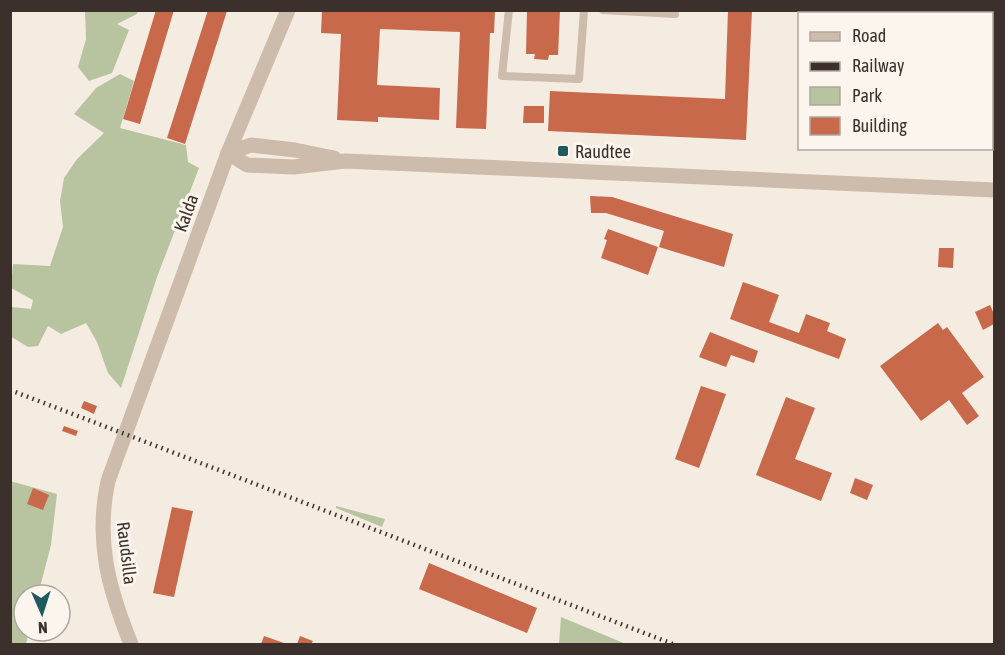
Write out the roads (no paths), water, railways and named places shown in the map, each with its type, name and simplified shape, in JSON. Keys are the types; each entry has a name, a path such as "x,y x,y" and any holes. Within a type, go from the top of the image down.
{"street":[{"name":"Kalda","path":"126,431 228,153 288,10"},
{"path":"228,153 247,165 294,167 345,161 994,190"},
{"name":"Raudsilla","path":"126,431 108,482 102,522 103,549 110,587 131,645"}],"lane":[{"path":"509,10 502,76 579,79 584,10"},
{"path":"603,10 675,14"}],"railway":[{"path":"10,390 673,644"}],"place":[{"name":"Raudtee","path":"563,151"}]}
